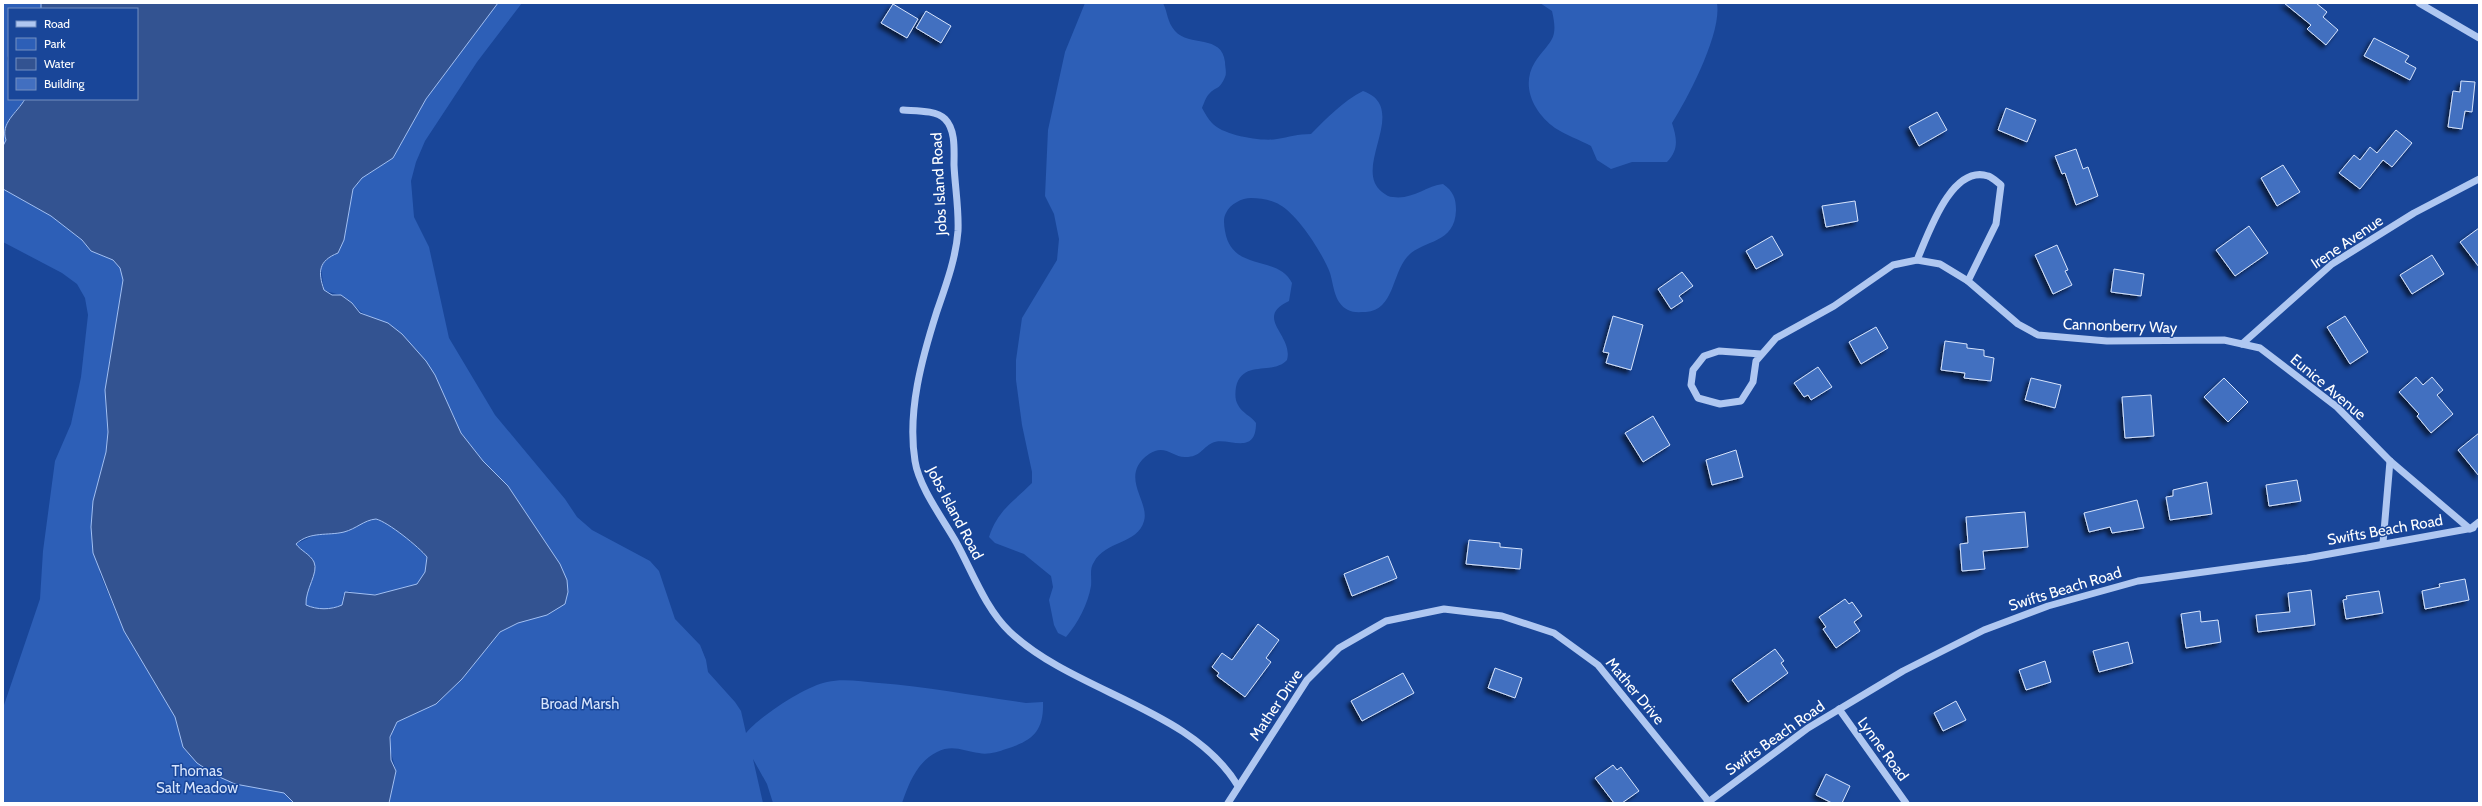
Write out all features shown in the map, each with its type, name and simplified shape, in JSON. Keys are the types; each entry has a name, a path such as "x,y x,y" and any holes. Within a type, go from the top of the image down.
{"street":[{"path":"2419,3 2479,38"},
{"name":"Jobs Island Road","path":"903,110 936,114 944,118 950,126 953,146 958,230 946,286 921,368 914,422 915,462 926,488 984,596 1008,630 1055,664 1193,738 1216,756 1238,786"},
{"path":"1917,260 1949,195 1962,179 1978,174 1989,176 2001,185 1996,224 1968,281"},
{"name":"Irene Avenue","path":"2242,344 2332,264 2414,213 2479,179"},
{"name":"Cannonberry Way","path":"1761,354 1719,351 1704,356 1693,370 1691,385 1698,398 1720,404 1740,401 1753,382 1756,361 1776,338 1834,306 1893,265 1917,260 1940,264 1968,281 2018,324 2038,335 2107,341 2224,340 2242,344"},
{"name":"Eunice Avenue","path":"2242,344 2260,348 2337,407 2390,461 2470,529"},
{"path":"2383,544 2390,461"},
{"path":"2470,529 2479,522"},
{"name":"Swifts Beach Road","path":"1708,802 1808,728 1903,671 1984,630 2048,606 2138,581 2307,558 2479,527"},
{"name":"Mather Drive","path":"1228,803 1307,680 1339,648 1386,621 1444,609 1502,616 1554,633 1598,665 1708,802"},
{"name":"Lynne Road","path":"1839,709 1906,803"}],"green space":[{"path":"3,3 41,3 41,8 8,8 8,100 24,100 7,123 5,128 6,140 3,146"},
{"name":"Broad Marsh","path":"498,3 522,3 477,62 425,141 416,162 411,181 414,217 429,247 449,338 495,415 565,499 577,517 592,530 650,561 659,571 675,619 700,645 706,660 708,672 735,702 741,711 746,733 772,710 807,689 827,682 846,680 916,687 1026,703 1043,702 1043,712 1039,728 1029,739 1000,751 982,754 953,748 948,748 937,752 924,761 919,767 911,781 902,803 773,803 767,784 753,759 763,803 389,803 396,771 390,749 392,729 397,722 414,714 462,679 500,632 518,623 560,564 508,486 483,461 461,433 435,375 373,318 367,316 342,296 324,290 321,267 327,257 338,253 344,240 353,189 362,178 393,158 426,99"},
{"path":"1085,3 1163,3 1170,24 1181,36 1212,44 1218,48 1223,53 1226,75 1221,84 1208,95 1202,108 1212,123 1224,131 1233,134 1243,137 1270,140 1311,134 1342,105 1363,91 1376,99 1382,111 1382,124 1373,168 1374,181 1382,192 1390,197 1406,197 1443,184 1453,195 1456,210 1454,221 1450,230 1444,236 1421,247 1407,257 1398,272 1387,298 1382,305 1375,310 1354,312 1343,307 1337,299 1330,273 1322,256 1302,226 1287,210 1274,202 1255,198 1240,200 1230,207 1225,215 1225,231 1229,244 1236,253 1277,269 1285,274 1292,283 1289,301 1279,307 1274,314 1274,321 1288,351 1287,360 1281,365 1274,367 1251,370 1240,378 1236,387 1237,403 1240,408 1256,423 1255,434 1251,440 1246,443 1218,441 1212,443 1195,456 1191,457 1181,457 1164,450 1160,450 1149,454 1140,462 1136,471 1135,480 1145,513 1141,529 1128,539 1106,550 1099,555 1094,562 1092,565 1091,586 1088,600 1075,626 1066,637 1058,633 1054,625 1049,600 1053,587 1051,576 1024,554 995,543 989,537 1002,513 1012,501 1032,483 1032,472 1022,425 1016,380 1016,360 1022,318 1057,260 1059,239 1054,214 1045,196 1048,130 1065,52"},
{"path":"1540,3 1717,3 1717,16 1709,48 1695,82 1672,123 1676,144 1674,153 1667,162 1632,162 1611,169 1597,160 1591,146 1555,128 1541,115 1535,107 1529,89 1529,80 1535,62 1552,40 1554,35 1554,21 1552,11"},
{"name":"Thomas Salt Meadow","path":"3,189 51,216 82,240 91,251 113,260 120,268 123,280 105,390 108,432 106,452 94,497 100,574 124,631 175,717 183,747 191,756 288,788 302,803 3,803 3,708 40,599 43,551 55,461 71,424 81,377 88,315 85,298 77,284 62,273 3,242"},
{"path":"368,519 378,519 384,521 427,557 425,572 417,584 383,593 365,595 349,591 343,595 342,605 329,609 319,609 306,605 306,599 315,571 315,566 310,557 296,544 317,534 333,533"}],"water":[{"path":"41,3 498,3 426,99 393,158 362,178 353,189 344,240 338,253 331,256 323,263 321,268 321,278 324,290 332,295 341,295 352,303 360,313 388,323 402,334 426,361 435,375 461,433 483,461 508,486 560,564 567,580 568,592 565,604 547,615 518,623 500,632 462,679 436,704 397,722 390,737 391,760 396,771 389,803 294,803 284,793 235,784 215,775 197,763 183,747 175,717 124,631 93,553 91,527 93,501 106,452 108,432 105,390 123,280 120,268 113,260 91,251 82,240 51,216 3,189 3,146 6,140 5,128 10,118 24,100 138,100 138,8 41,8","holes":["376,519 403,535 427,557 425,572 417,584 375,595 345,592 342,605 329,609 319,609 306,605 306,599 315,571 315,566 312,559 296,544 307,537 348,531"]}],"building":[{"path":"2284,3 2316,3 2327,12 2323,17 2338,30 2326,45 2307,29 2311,25"},
{"path":"893,4 918,19 907,38 881,23"},
{"path":"926,11 951,26 941,43 916,28"},
{"path":"2374,38 2409,56 2405,62 2416,68 2410,80 2364,56"},
{"path":"2461,81 2475,82 2472,112 2465,111 2462,129 2448,127 2453,91 2460,92"},
{"path":"2006,108 2036,120 2027,142 1998,130"},
{"path":"1937,112 1947,130 1919,146 1909,127"},
{"path":"2396,130 2412,143 2392,167 2383,160 2360,189 2339,173 2354,155 2360,160 2370,147 2377,153"},
{"path":"2076,149 2083,169 2088,167 2098,196 2076,205 2065,173 2062,174 2055,156"},
{"path":"2283,165 2300,192 2277,206 2261,178"},
{"path":"1855,201 1858,221 1826,227 1822,206"},
{"path":"2249,226 2268,253 2235,276 2216,250"},
{"path":"2479,228 2479,267 2460,242"},
{"path":"1772,236 1783,255 1756,269 1746,251"},
{"path":"2057,245 2068,270 2065,271 2072,285 2053,294 2035,255"},
{"path":"2432,255 2444,274 2412,294 2400,275"},
{"path":"2114,269 2144,274 2141,296 2111,292"},
{"path":"1682,272 1693,286 1679,296 1683,301 1671,309 1658,289"},
{"path":"1613,316 1643,325 1631,370 1606,363 1609,353 1603,352"},
{"path":"2345,316 2368,352 2350,364 2327,327"},
{"path":"1876,327 1888,348 1861,364 1849,342"},
{"path":"1945,341 1967,344 1967,348 1984,350 1984,356 1994,358 1991,381 1964,378 1965,373 1941,370"},
{"path":"1818,367 1832,387 1811,400 1808,395 1804,397 1794,383"},
{"path":"2416,377 2423,385 2432,377 2443,390 2437,395 2453,414 2431,433 2417,416 2419,414 2399,392"},
{"path":"2031,378 2061,385 2055,408 2025,400"},
{"path":"2224,378 2248,402 2228,422 2204,397"},
{"path":"2151,395 2154,436 2125,438 2122,397"},
{"path":"1653,416 1670,445 1643,462 1625,433"},
{"path":"2479,433 2479,476 2458,450"},
{"path":"1736,450 1743,477 1712,485 1706,460"},
{"path":"2297,480 2301,501 2269,506 2266,485"},
{"path":"2207,482 2212,514 2170,520 2166,497 2173,496 2173,490"},
{"path":"2137,500 2144,528 2112,533 2110,527 2089,532 2084,513"},
{"path":"2025,512 2028,547 1983,551 1985,569 1962,571 1960,544 1968,543 1966,517"},
{"path":"1469,540 1500,543 1500,547 1522,549 1520,569 1466,564"},
{"path":"1388,556 1397,578 1352,596 1344,574"},
{"path":"2465,579 2469,600 2425,609 2422,591 2440,587 2439,584"},
{"path":"2311,590 2315,625 2258,632 2256,615 2290,612 2288,593"},
{"path":"2379,591 2383,613 2346,619 2343,600 2347,599 2346,596"},
{"path":"1845,599 1849,604 1852,602 1862,616 1854,622 1860,631 1836,648 1823,629 1826,627 1819,617"},
{"path":"2200,611 2201,622 2218,620 2221,642 2186,648 2181,614"},
{"path":"1258,624 1279,640 1266,658 1271,662 1245,697 1217,676 1219,673 1212,667 1222,653 1232,660"},
{"path":"2128,642 2133,663 2099,672 2093,651"},
{"path":"1775,649 1784,661 1781,663 1788,673 1748,702 1732,680"},
{"path":"2045,661 2051,682 2026,690 2019,670"},
{"path":"1495,668 1522,678 1515,698 1488,688"},
{"path":"1403,673 1414,693 1362,721 1351,701"},
{"path":"1956,701 1966,720 1943,731 1934,713"},
{"path":"1613,765 1617,770 1621,767 1639,791 1622,803 1614,803 1595,778"},
{"path":"1826,774 1850,786 1842,803 1832,803 1816,795"}]}
